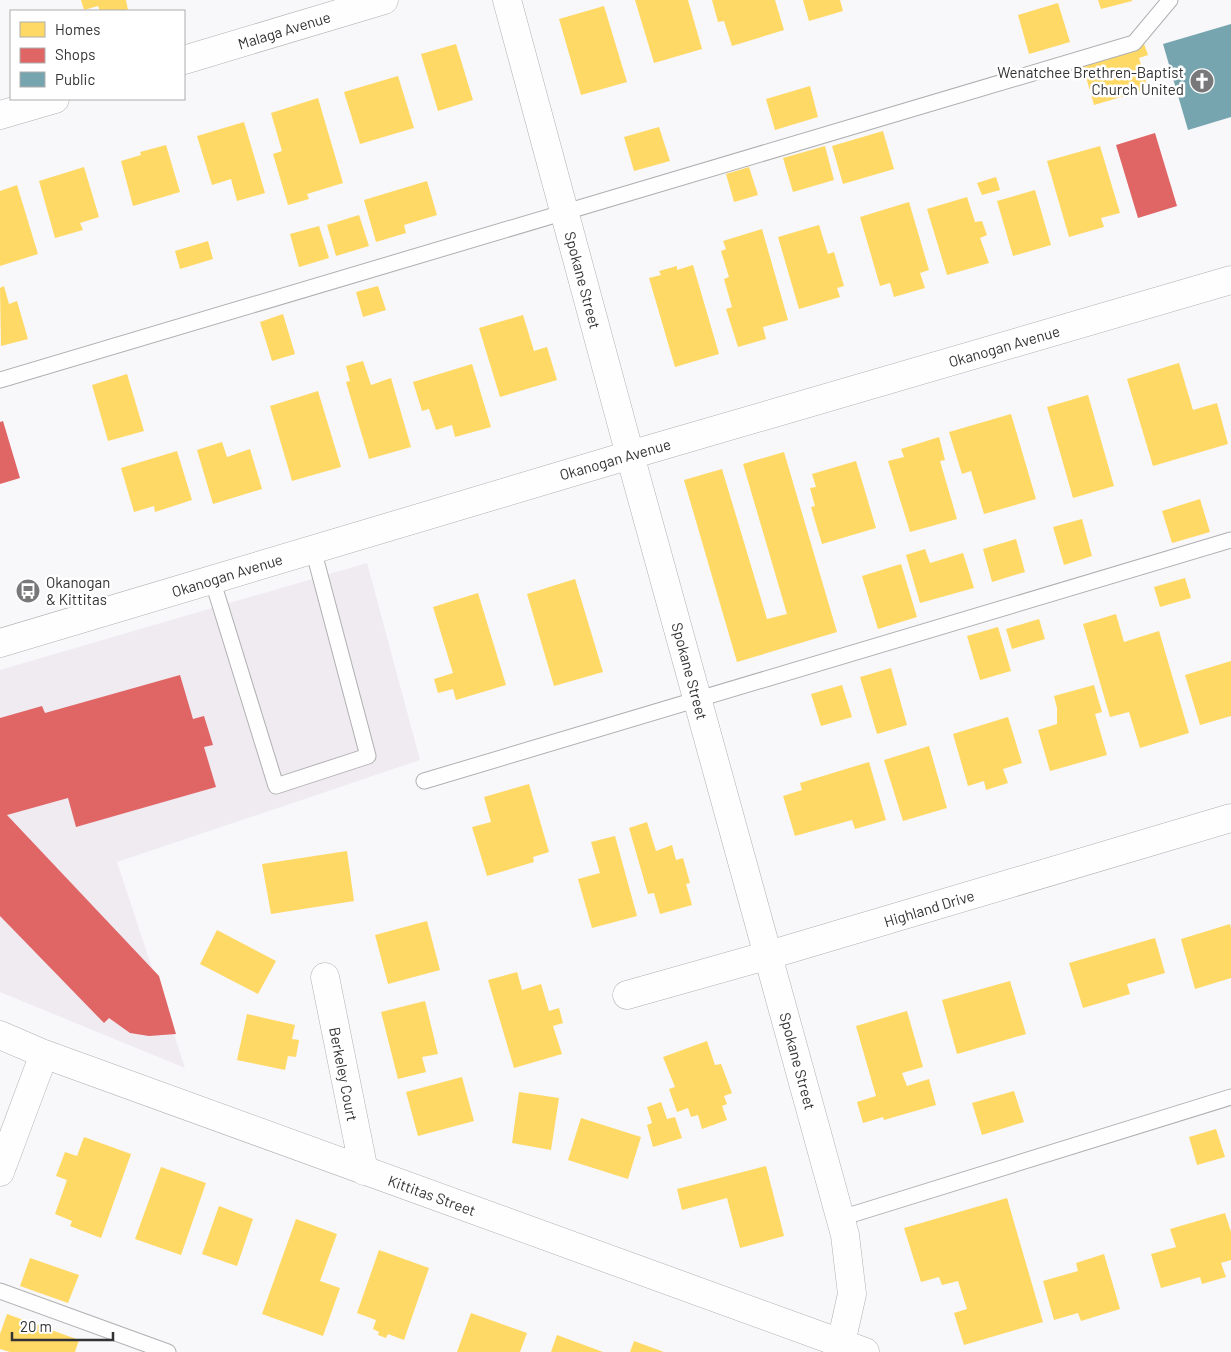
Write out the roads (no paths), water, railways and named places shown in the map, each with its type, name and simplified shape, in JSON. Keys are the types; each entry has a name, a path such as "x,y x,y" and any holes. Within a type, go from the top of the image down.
{"street":[{"name":"Malaga Avenue","path":"185,60 384,0"},
{"name":"Spokane Street","path":"507,0 630,455 841,1218 845,1235 852,1294 849,1349"},
{"path":"0,115 52,100"},
{"name":"Okanogan Avenue","path":"0,643 630,455 1231,280"},
{"name":"Highland Drive","path":"627,995 769,955 1231,818"},
{"name":"Berkeley Court","path":"325,977 364,1171"},
{"name":"Kittitas Street","path":"0,1035 44,1054 849,1349"},
{"path":"0,1172 44,1054"}],"lane":[{"path":"0,380 1134,43 1170,0"},
{"path":"424,781 1231,540"},
{"path":"212,580 276,786 368,756 313,550"},
{"path":"841,1218 1231,1097"},
{"path":"0,1291 168,1352"}],"place":[{"name":"Wenatchee Brethren-Baptist Church United","path":"1202,81"},
{"name":"Okanogan & Kittitas","path":"28,591"}]}
